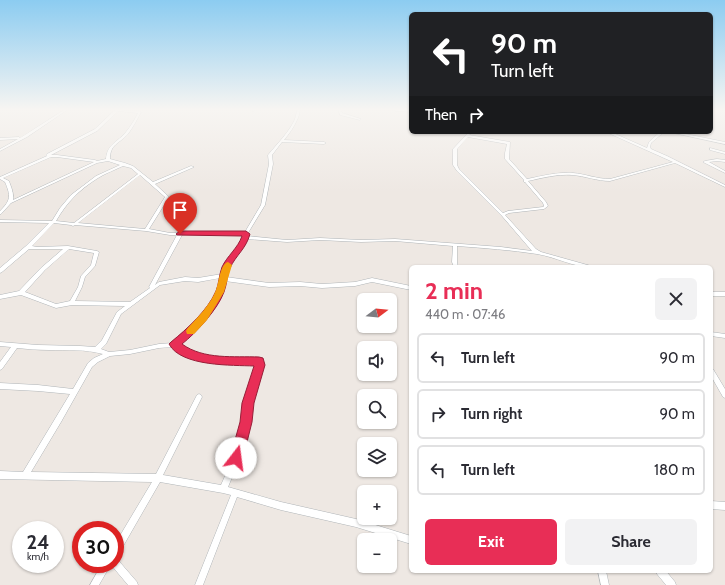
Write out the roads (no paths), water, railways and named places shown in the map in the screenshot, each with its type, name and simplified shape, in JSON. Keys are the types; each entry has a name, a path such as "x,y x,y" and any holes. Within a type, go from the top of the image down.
{"street":[{"path":"0,178 83,137"},
{"path":"108,160 109,150 123,137"},
{"path":"25,476 90,365 96,360 109,354 130,352 174,344 190,332 203,317 220,292 231,260 243,244 246,235 263,204 270,164 270,155 284,137"},
{"path":"466,137 455,149 455,165 534,250 539,253"},
{"path":"475,137 509,143 506,152 507,159 546,206 544,208 508,212 503,215"},
{"path":"620,137 725,186"},
{"path":"651,151 648,147 656,137"},
{"path":"697,137 725,143"},
{"path":"0,139 22,138"},
{"path":"0,150 22,138"},
{"path":"282,141 324,142"},
{"path":"711,149 725,153"},
{"path":"42,158 57,156 96,162"},
{"path":"0,213 11,202 96,162 108,160 132,167 166,197 146,230"},
{"path":"725,161 717,160 706,162 725,172"},
{"path":"525,181 565,174 578,175 600,180 610,180 675,162"},
{"path":"0,271 28,247 52,222 64,204 72,196 97,177 124,164"},
{"path":"153,184 192,167"},
{"path":"73,225 140,174"},
{"path":"0,178 7,181 12,197 11,202"},
{"path":"0,221 52,222 180,234 246,235 287,241 320,239 361,241 395,240 455,244 539,253 582,265"},
{"path":"150,290 180,234"},
{"path":"455,244 454,261 455,265"},
{"path":"28,247 68,247 98,252 93,266 83,276 80,287 72,303"},
{"path":"21,293 43,269 68,247"},
{"path":"97,349 104,342 119,313 159,284 172,281 225,277 269,285 300,284 322,286 355,284 372,280 409,288"},
{"path":"0,297 21,293 56,306 72,303 130,304"},
{"path":"713,294 725,294"},
{"path":"713,334 725,336"},
{"path":"0,344 97,349 109,354"},
{"path":"174,344 185,352 209,360 259,362 260,365 248,403 246,422 236,458 223,489"},
{"path":"0,367 16,345"},
{"path":"713,374 725,395"},
{"path":"0,386 75,392"},
{"path":"124,537 158,478 199,397"},
{"path":"0,475 158,478 223,489 280,506 356,523 409,539"},
{"path":"199,585 235,493"},
{"path":"713,505 725,506"},
{"path":"94,585 101,573"},
{"path":"124,573 134,585"},
{"path":"602,573 605,585"},
{"path":"662,573 672,585"}]}
